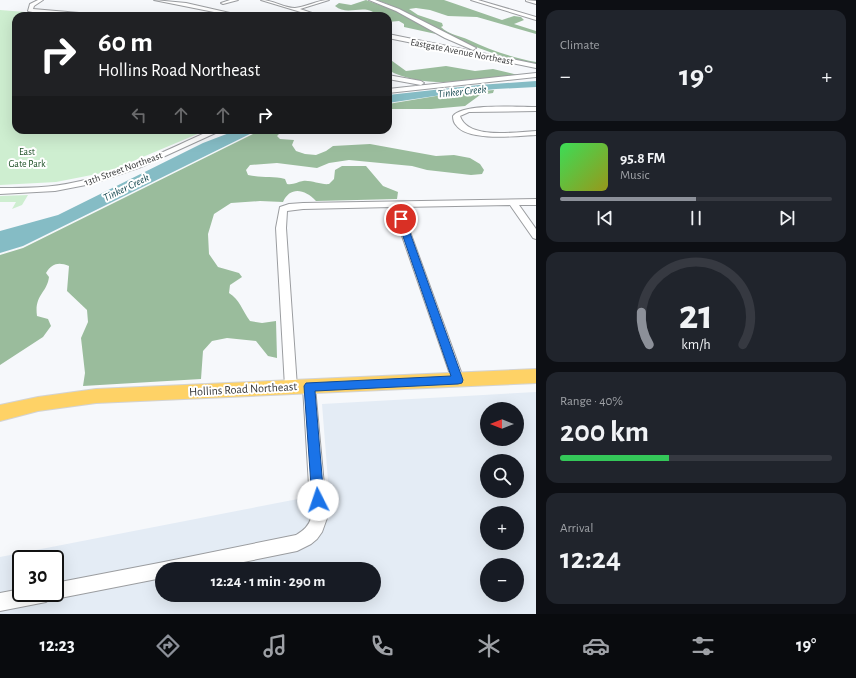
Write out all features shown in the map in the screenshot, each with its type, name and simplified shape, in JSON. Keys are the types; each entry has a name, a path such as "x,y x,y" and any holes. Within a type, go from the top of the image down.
{"main road":[{"name":"Hollins Road Northeast","path":"0,413 63,399 96,396 536,376"}],"street":[{"path":"36,12 30,10 32,5 41,0"},
{"path":"156,0 186,4 223,12"},
{"path":"223,3 236,0"},
{"path":"263,0 305,12"},
{"path":"294,9 327,0"},
{"path":"371,0 397,9 461,44 505,60"},
{"path":"473,0 536,19"},
{"path":"528,0 535,1"},
{"name":"Eastgate Avenue Northeast","path":"392,37 536,66"},
{"path":"392,90 536,75"},
{"path":"392,76 397,79"},
{"path":"392,78 436,85"},
{"path":"535,133 472,133 457,123 456,116 459,113 469,110 536,109"},
{"name":"13th Street Northeast","path":"0,192 48,189 87,182 117,172 208,134"},
{"path":"512,202 536,236"},
{"path":"290,388 281,228 283,209 303,206 536,202"},
{"path":"396,205 458,380"},
{"path":"203,562 297,543 305,540 317,526 319,518 309,386"},
{"path":"64,589 155,571"},
{"path":"0,602 12,600"}],"shaded area":[{"path":"536,392 536,614 0,614 0,557 12,555 12,602 64,602 64,550 36,550 329,493 322,404"}],"green space":[{"path":"366,0 399,12 436,34 404,27 404,24 399,21 392,22 392,12 344,10 335,6 339,3 351,5"},
{"path":"376,0 444,0 502,20 514,16 521,17 524,20 514,24 536,31 536,34 477,17 448,16 430,10 416,8 409,9 418,15 442,23 443,26 441,27 451,33 502,53 536,62 536,65 498,55 473,46"},
{"name":"East Gate Park","path":"0,10 26,12 12,12 12,134 197,134 107,172 56,182 0,185"},
{"path":"392,61 406,71 446,66 475,71 493,69 518,75 452,82 435,82 403,76 392,72"},
{"path":"494,90 493,93 480,95 465,106 431,109 392,109 392,103 448,94"},
{"path":"253,134 279,134 277,136 280,139 294,140 292,145 296,151 305,154 316,155 333,146 370,144 436,156 454,155 470,158 480,164 484,170 482,174 471,175 427,170 412,166 349,160 329,163 317,168 277,163 250,165 246,170 248,175 285,179 287,184 306,181 329,184 334,179 335,170 342,166 366,166 383,186 398,192 397,199 316,201 303,192 294,191 286,197 283,202 260,201 231,203 214,214 208,234 209,254 218,267 239,273 242,277 230,285 229,293 238,302 250,321 262,323 276,321 277,358 268,356 256,341 227,338 212,341 203,351 201,379 83,386 85,373 81,338 88,322 87,310 67,291 69,266 62,264 53,265 46,273 49,277 48,282 37,303 37,316 48,319 51,326 43,337 0,365 0,255 23,248"},
{"path":"28,195 22,205 12,209 16,202 0,202 0,196"}],"water":[{"name":"Tinker Creek","path":"536,81 536,87 448,94 392,102 392,95 479,85"},
{"name":"Tinker Creek","path":"227,134 250,134 23,246 0,253 0,231 58,215 203,143"}],"route":[{"path":"318,500 309,386 458,380 401,219"}]}
